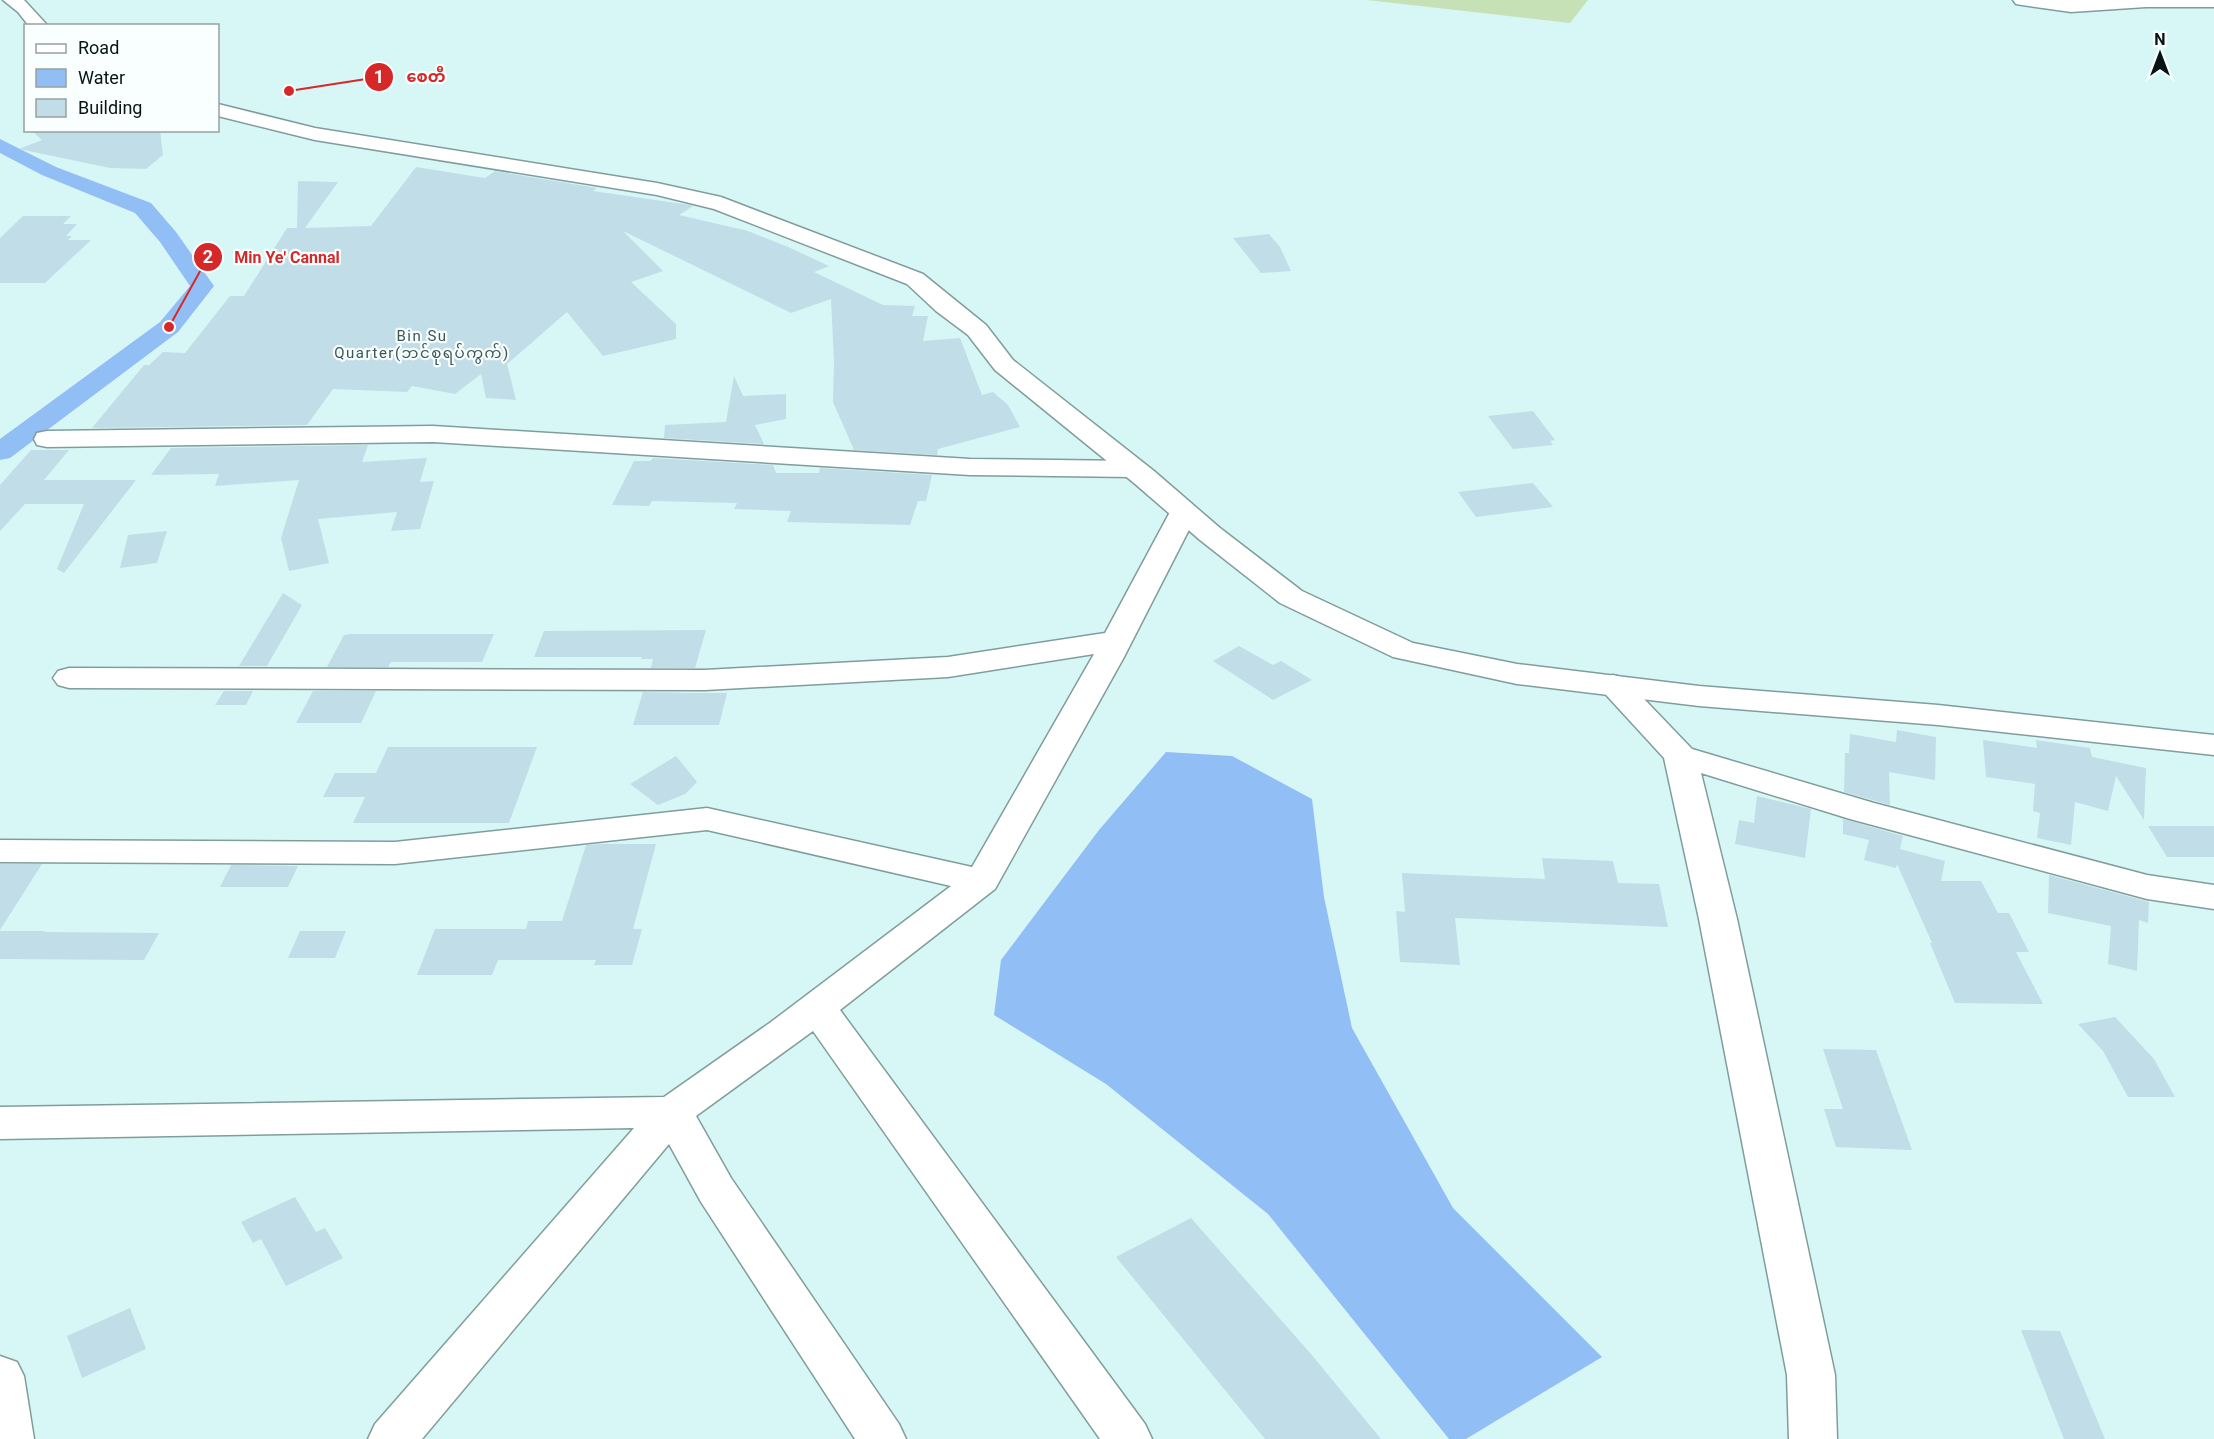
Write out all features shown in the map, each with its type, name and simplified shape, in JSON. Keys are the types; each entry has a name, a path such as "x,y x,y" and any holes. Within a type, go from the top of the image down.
{"street":[{"path":"12,0 24,8 37,24"},
{"path":"2022,0 2071,7 2146,2 2214,2"},
{"path":"219,110 315,135 657,189 721,204 915,279 976,330 1004,365 1291,597 1404,650 1517,674 1699,696 1938,715 2214,745"},
{"path":"47,439 433,434 970,467 1133,469"},
{"path":"392,1439 672,1112 817,1007 982,881 1116,641 1184,512"},
{"path":"69,678 705,680 948,667 1116,641"},
{"path":"1614,685 1680,756 1718,919 1810,1375 1813,1439"},
{"path":"1680,756 1862,811 2136,884 2214,897"},
{"path":"0,851 395,853 707,819 982,881"},
{"path":"817,1007 1128,1439"},
{"path":"0,1123 672,1112"},
{"path":"672,1112 716,1190 882,1439"},
{"path":"0,1376 10,1439"}],"green space":[{"path":"1367,0 1588,0 1570,23"}],"water":[{"path":"1166,752 1232,756 1312,799 1324,897 1352,1028 1453,1208 1602,1357 1466,1439 1449,1439 1268,1214 1106,1084 994,1015 1001,960 1099,830"}],"building":[{"path":"33,132 160,132 163,155 146,169 110,168 19,149 42,140"},
{"path":"416,167 485,178 495,171 597,188 593,191 693,206 679,215 748,231 788,247 829,266 814,272 883,305 915,306 912,316 928,316 923,341 960,338 982,395 993,392 1008,405 1020,427 938,449 937,455 854,450 833,402 831,299 791,313 623,231 663,271 631,282 676,324 676,339 603,356 567,312 507,364 516,400 486,398 481,374 455,394 412,386 407,392 333,389 307,425 92,428 144,365 149,365 163,352 185,353 230,296 244,296 287,228 297,228 298,181 338,182 305,228 371,226"},
{"path":"23,216 71,216 63,224 77,224 66,236 72,236 68,240 91,240 45,283 0,283 0,238"},
{"path":"1269,234 1280,247 1291,271 1261,273 1233,238"},
{"path":"734,376 743,396 786,394 786,419 755,425 764,444 664,438 665,425 726,422"},
{"path":"1533,411 1555,440 1550,441 1553,445 1513,449 1488,416"},
{"path":"368,445 362,462 427,458 420,482 434,481 420,529 391,531 397,512 318,519 329,563 289,571 281,538 299,480 215,486 219,474 151,475 171,448"},
{"path":"31,450 69,450 44,480 136,480 64,573 57,569 84,504 25,504 0,531 0,485"},
{"path":"653,458 773,465 776,473 819,473 820,468 932,475 926,501 918,501 910,525 787,522 791,511 734,509 737,503 652,501 649,506 612,505 634,461 650,461"},
{"path":"1533,483 1553,507 1476,517 1458,492"},
{"path":"167,531 157,563 120,568 128,535"},
{"path":"283,593 302,605 267,666 239,666"},
{"path":"706,630 695,668 651,668 653,659 641,659 642,657 534,657 544,631"},
{"path":"494,634 482,662 391,662 388,667 327,667 344,635"},
{"path":"1239,646 1273,665 1281,661 1312,680 1273,700 1213,661"},
{"path":"224,691 253,691 246,705 215,705"},
{"path":"313,691 376,691 361,723 296,723"},
{"path":"643,692 727,693 719,725 633,725"},
{"path":"1897,730 1936,737 1935,780 1889,772 1890,805 1844,792 1845,753 1849,753 1850,734 1896,742"},
{"path":"1983,740 2037,748 2036,740 2090,748 2092,757 2146,768 2144,820 2116,776 2108,811 2075,802 2071,845 2037,838 2040,813 2033,811 2035,784 1986,777"},
{"path":"388,747 537,747 509,823 353,823 365,797 323,797 335,773 376,773"},
{"path":"676,756 697,782 685,794 658,805 630,784"},
{"path":"1757,796 1811,809 1805,858 1735,844 1739,820 1754,823"},
{"path":"1843,819 1903,836 1900,849 1945,861 1941,881 1981,881 1998,913 2009,913 2029,952 2016,952 2043,1004 1955,1003 1930,943 1932,943 1897,864 1896,868 1864,860 1869,840 1843,834"},
{"path":"2148,826 2214,826 2214,857 2167,857"},
{"path":"656,844 633,929 642,929 632,965 594,965 596,960 498,960 492,975 417,975 435,929 526,929 528,921 562,921 586,845"},
{"path":"1542,858 1613,861 1618,883 1659,884 1668,927 1455,918 1460,965 1400,962 1396,911 1405,912 1402,873 1545,879"},
{"path":"0,864 42,864 0,930"},
{"path":"231,865 298,866 288,887 220,887"},
{"path":"2049,875 2149,902 2148,923 2139,920 2137,971 2108,964 2111,926 2048,913"},
{"path":"0,931 159,933 144,960 0,959"},
{"path":"300,931 346,931 335,958 288,958"},
{"path":"2115,1017 2154,1059 2175,1097 2128,1097 2103,1051 2078,1024"},
{"path":"1823,1049 1876,1050 1912,1150 1836,1147 1824,1109 1843,1109"},
{"path":"295,1197 316,1232 325,1228 343,1258 286,1286 261,1239 253,1243 241,1222"},
{"path":"1191,1218 1311,1354 1381,1439 1265,1439 1116,1257"},
{"path":"130,1308 146,1349 82,1378 67,1336"},
{"path":"2021,1330 2060,1331 2105,1439 2064,1439"}],"waterway":[{"path":"0,145 49,171 143,208 168,237 202,286 169,327 0,452"}],"place":[{"name":"စေတီ","path":"289,91"},
{"name":"Min Ye' Cannal","path":"169,327"}],"district":[{"name":"Bin Su Quarter(ဘင်စုရပ်ကွက်)","path":"422,344"}]}
